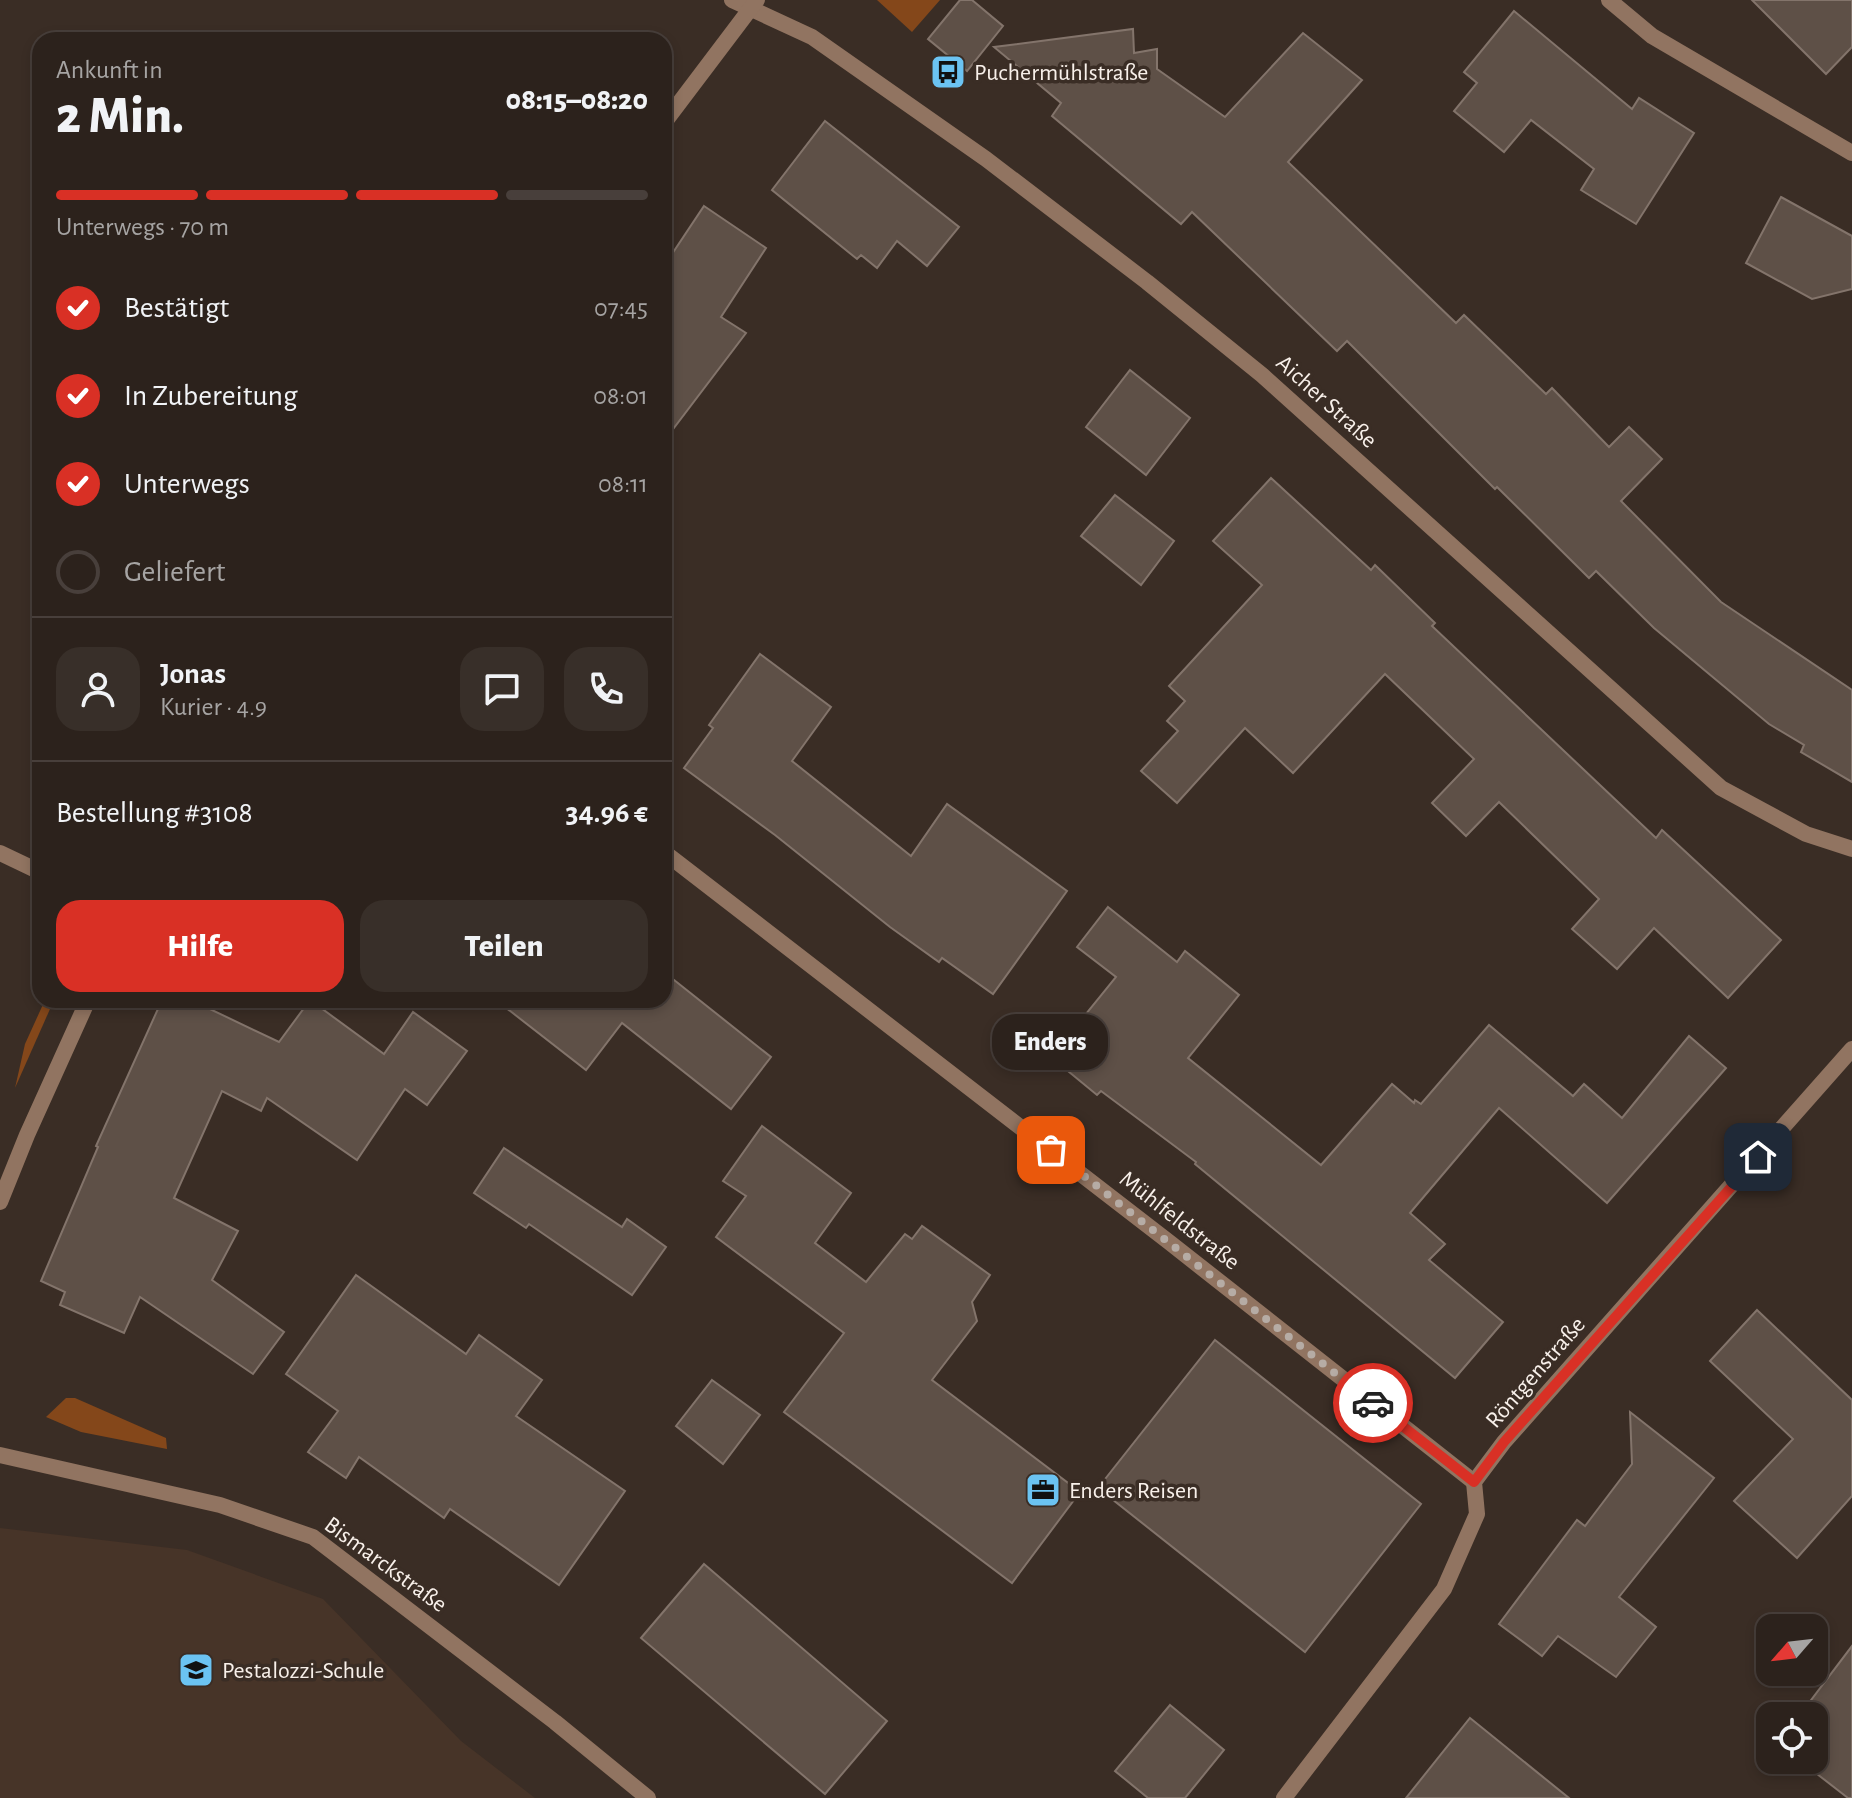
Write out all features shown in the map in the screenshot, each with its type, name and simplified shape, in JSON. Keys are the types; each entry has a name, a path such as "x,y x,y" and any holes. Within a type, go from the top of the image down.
{"street":[{"name":"Aicher Straße","path":"732,0 753,4 812,37 986,159 1147,282 1262,375 1721,788 1806,834 1852,849"},
{"path":"1609,0 1652,36 1852,153"},
{"path":"672,112 753,4"},
{"path":"0,853 32,868"},
{"name":"Mühlfeldstraße","path":"672,858 1474,1482"},
{"path":"0,1202 84,1008"},
{"name":"Röntgenstraße","path":"1474,1482 1504,1442 1852,1049"},
{"name":"Bismarckstraße","path":"0,1455 220,1505 313,1537 555,1722 648,1798"},
{"path":"1284,1798 1444,1589 1477,1514 1474,1482"}],"shaded area":[{"path":"877,0 940,0 912,32"},
{"path":"41,1008 50,1008 15,1088 25,1044"},
{"path":"66,1398 75,1398 166,1438 167,1449 81,1432 46,1417"},
{"name":"Pestalozzi-Schule","path":"0,1528 187,1550 323,1599 461,1741 535,1798 0,1798"}],"building":[{"path":"960,0 972,0 1003,26 967,71 928,39"},
{"path":"1752,0 1852,0 1852,47 1826,74"},
{"path":"1514,11 1632,109 1639,98 1694,133 1636,224 1581,190 1594,169 1531,120 1504,152 1454,111 1477,83 1464,72"},
{"path":"1133,29 1134,53 1157,49 1157,69 1225,117 1303,33 1362,80 1288,162 1456,323 1464,315 1546,394 1552,388 1609,447 1629,427 1662,459 1621,501 1721,602 1852,690 1852,782 1801,752 1804,745 1769,724 1654,628 1596,571 1589,578 1347,341 1337,351 1192,212 1181,224 1052,116 1061,103 994,47"},
{"path":"825,121 959,227 927,266 897,241 877,268 861,255 857,259 772,190"},
{"path":"1781,197 1852,236 1852,289 1812,299 1746,263"},
{"path":"704,206 766,248 721,317 746,333 672,430 672,254"},
{"path":"1130,370 1190,418 1146,475 1086,427"},
{"path":"1271,478 1371,570 1375,565 1435,623 1432,626 1656,838 1662,830 1781,940 1728,998 1654,928 1617,969 1572,929 1599,899 1499,802 1466,836 1432,803 1474,759 1385,674 1293,773 1245,728 1177,803 1141,771 1178,731 1167,721 1185,701 1169,686 1262,585 1213,541"},
{"path":"1115,495 1174,541 1141,585 1081,536"},
{"path":"760,654 831,707 792,761 911,856 947,804 1067,891 993,994 942,958 939,962 890,927 775,835 684,768 713,728 709,725"},
{"path":"1108,907 1177,962 1185,951 1239,995 1188,1058 1321,1165 1392,1084 1414,1103 1415,1100 1421,1104 1489,1025 1573,1096 1584,1084 1622,1118 1689,1036 1726,1068 1607,1203 1499,1108 1410,1213 1445,1244 1429,1260 1503,1322 1455,1378 1196,1162 1101,1091 1097,1095 1051,1057 1116,977 1077,947"},
{"path":"672,978 771,1057 731,1109 622,1023 586,1070 506,1008 672,1008"},
{"path":"158,1008 208,1008 279,1042 304,1008 321,1008 384,1054 413,1012 467,1051 427,1105 405,1089 357,1160 267,1098 261,1111 222,1091 174,1198 238,1231 212,1280 284,1332 253,1374 140,1297 124,1333 60,1305 65,1292 41,1281 96,1146"},
{"path":"762,1126 851,1193 815,1243 866,1282 905,1234 912,1239 922,1226 990,1275 972,1302 977,1321 932,1380 1080,1492 1012,1583 784,1412 844,1333 716,1237 746,1196 723,1181"},
{"path":"504,1148 622,1227 627,1219 666,1247 632,1295 529,1224 526,1228 474,1193"},
{"path":"356,1275 466,1354 479,1335 542,1380 516,1416 625,1491 559,1585 450,1509 444,1518 359,1457 346,1478 308,1452 338,1411 286,1374"},
{"path":"1757,1310 1852,1400 1852,1496 1797,1558 1734,1501 1793,1439 1710,1361"},
{"path":"1215,1340 1421,1504 1305,1652 1098,1488"},
{"path":"712,1380 760,1415 723,1464 676,1426"},
{"path":"1630,1412 1714,1478 1619,1597 1656,1627 1616,1677 1558,1636 1542,1656 1499,1624 1577,1520 1585,1526 1632,1464"},
{"path":"704,1564 887,1721 825,1794 641,1638"},
{"path":"1852,1646 1852,1798 1817,1774 1828,1774 1828,1702 1810,1702 1822,1686 1828,1686 1828,1678"},
{"path":"1170,1705 1224,1750 1185,1798 1148,1798 1115,1771"},
{"path":"1470,1718 1569,1798 1406,1798"}],"way so far":[{"path":"1051,1150 1373,1403"}],"place":[{"name":"Puchermühlstraße","path":"948,72"},
{"name":"Enders","path":"1051,1150"},
{"name":"Enders Reisen","path":"1043,1490"},
{"name":"Pestalozzi-Schule","path":"196,1670"}],"route":[{"path":"1373,1403 1474,1482 1504,1442 1758,1157"}]}
